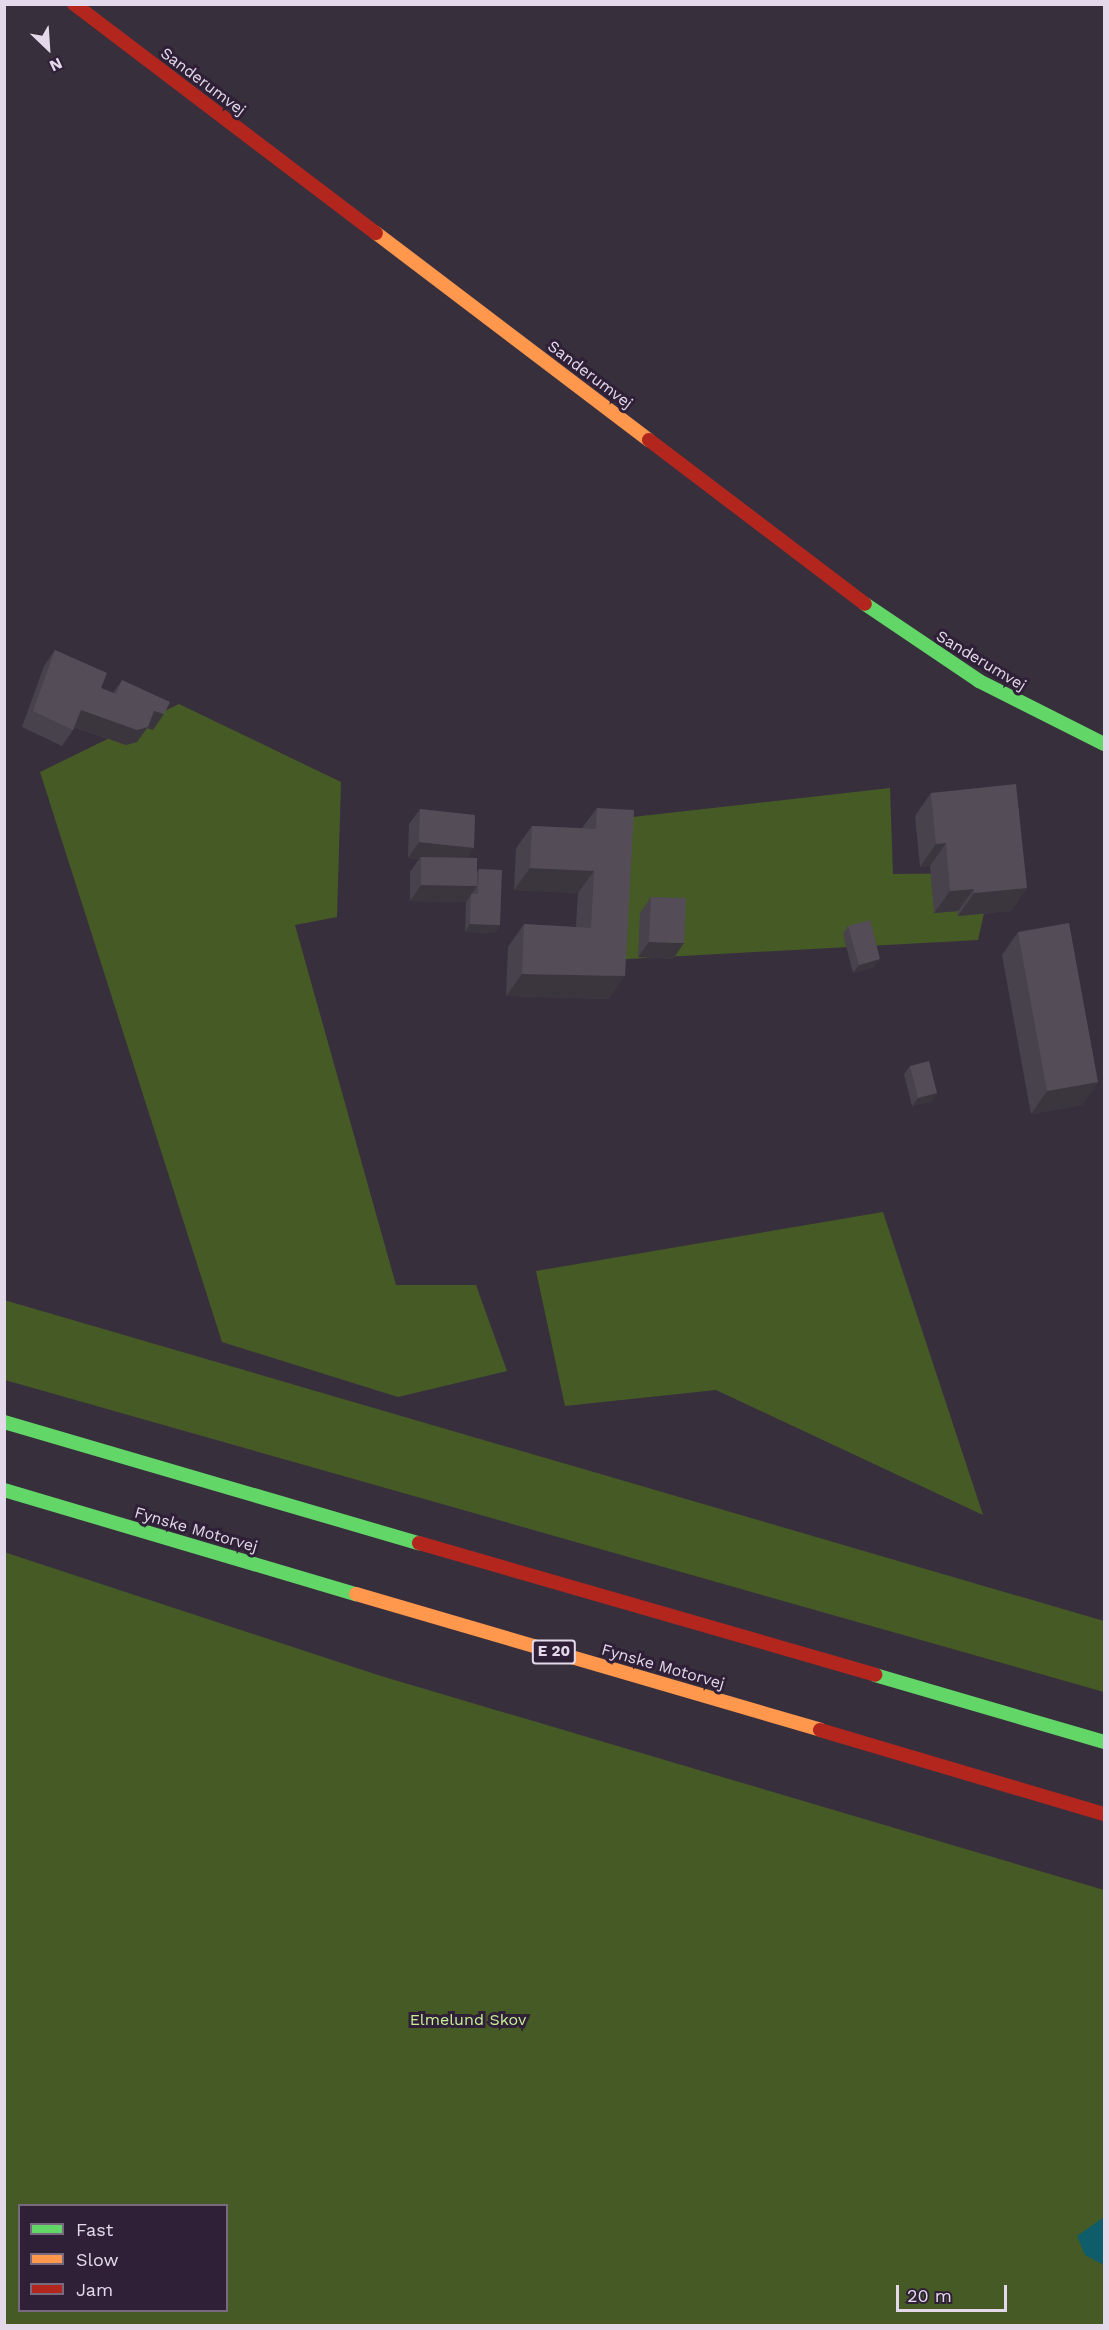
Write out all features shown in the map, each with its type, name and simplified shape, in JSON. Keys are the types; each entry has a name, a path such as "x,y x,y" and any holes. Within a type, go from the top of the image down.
{"main road":[{"name":"Sanderumvej","path":"74,4 898,629 979,681 1050,720 1104,744"},
{"path":"4,1422 1104,1742"},
{"name":"Fynske Motorvej","path":"4,1490 1104,1814"}],"green space":[{"path":"179,704 341,782 337,917 295,925 396,1285 476,1285 507,1371 398,1397 222,1342 40,772"},
{"path":"890,788 893,874 993,873 978,940 591,961 597,821"},
{"path":"883,1212 983,1515 716,1390 565,1406 536,1271"},
{"path":"4,1300 1104,1621 1104,1692 5,1380"},
{"name":"Elmelund Skov","path":"4,1552 381,1676 1104,1890 1104,2325 5,2325"}],"water":[{"path":"1104,2217 1104,2265 1085,2255 1077,2236"}],"building":[{"path":"55,650 107,673 101,688 116,694 122,680 170,702 164,714 154,711 148,727 137,730 81,710 73,730 33,711"},
{"path":"1016,784 1027,888 974,893 974,889 950,891 946,843 936,844 931,793"},
{"path":"597,808 634,810 625,976 522,974 524,924 591,928 594,871 530,868 532,826 596,829"},
{"path":"420,809 475,815 474,848 419,842"},
{"path":"421,857 477,858 477,886 421,885"},
{"path":"479,869 502,870 500,925 470,924 471,894 478,894"},
{"path":"651,897 686,898 684,943 649,942"},
{"path":"870,920 880,959 859,965 848,926"},
{"path":"1069,923 1098,1082 1047,1091 1018,932"},
{"path":"929,1061 937,1093 918,1098 910,1066"}],"traffic: fast":[{"path":"865,604 979,681 1104,744"},
{"path":"4,1422 419,1543"},
{"path":"4,1490 356,1594"},
{"path":"875,1675 1104,1742"}],"traffic: slow":[{"path":"376,233 649,440"},
{"path":"356,1594 820,1730"}],"traffic: jam":[{"path":"74,4 376,233"},
{"path":"649,440 865,604"},
{"path":"419,1543 875,1675"},
{"path":"820,1730 1104,1814"}]}
